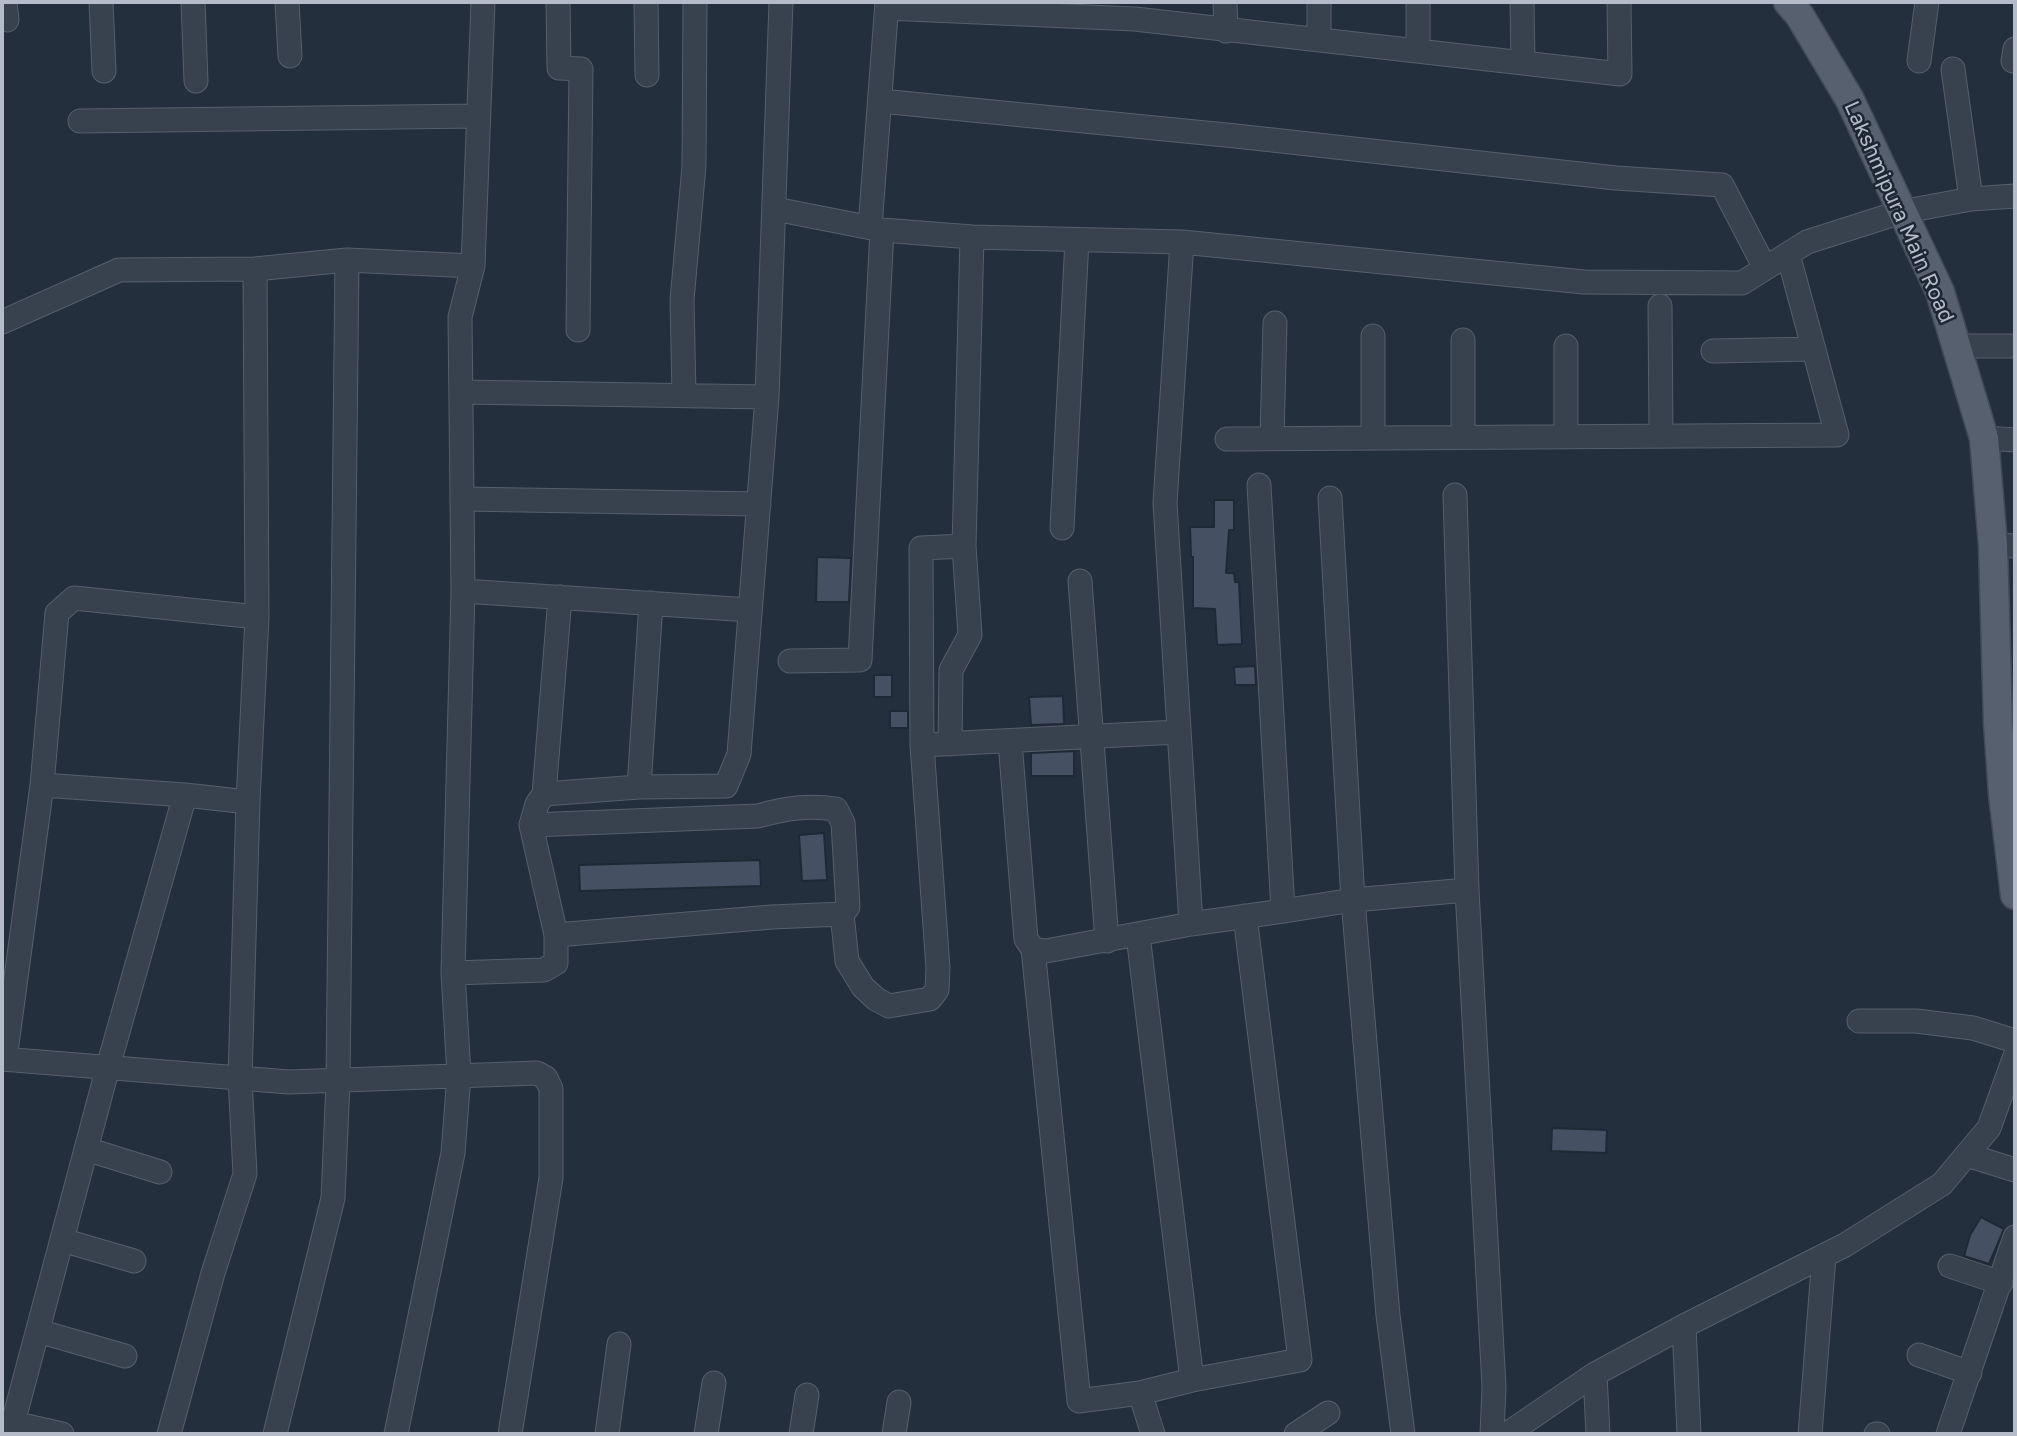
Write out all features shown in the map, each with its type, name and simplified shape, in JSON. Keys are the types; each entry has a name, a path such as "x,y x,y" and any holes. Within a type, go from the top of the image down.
{"main road":[{"name":"Lakshmipura Main Road","path":"1788,2 1800,16 1850,100 1940,292 1984,438 2004,545 2007,724 2003,794 2015,888"}],"street":[{"path":"101,2 104,71"},
{"path":"193,2 196,81"},
{"path":"287,2 290,56"},
{"path":"396,1434 453,1153 459,1075 453,972 463,591 460,317 473,266 483,2"},
{"path":"558,2 559,68 581,69 578,330"},
{"path":"646,2 648,75"},
{"path":"684,395 682,300 694,166 695,2"},
{"path":"544,794 639,787 726,786 739,754 767,397 781,2"},
{"path":"1225,2 1226,31"},
{"path":"1318,39 1319,2"},
{"path":"1418,2 1418,50"},
{"path":"1522,2 1523,63"},
{"path":"790,662 860,660 887,5 1135,10 1226,31 1620,74 1619,2"},
{"path":"1919,61 1927,2"},
{"path":"1953,69 1971,200"},
{"path":"881,101 1236,136 1616,178 1722,184 1765,268"},
{"path":"80,121 478,116"},
{"path":"775,209 876,228 972,237 1182,242 1584,282 1742,283 1807,242 1901,212 1971,200 2015,196"},
{"path":"950,744 951,670 970,635 964,546 972,237"},
{"path":"1062,528 1077,240"},
{"path":"1182,242 1165,503 1191,924"},
{"path":"1227,439 1838,435 1788,254"},
{"path":"2,322 119,270 255,269 347,260 473,266"},
{"path":"275,1434 333,1199 338,1082 347,260"},
{"path":"169,1434 213,1273 245,1174 240,1078 248,802 257,617 255,269"},
{"path":"1660,306 1661,435"},
{"path":"1272,438 1275,323"},
{"path":"1373,336 1373,438"},
{"path":"1463,340 1463,437"},
{"path":"1566,346 1566,436"},
{"path":"1958,346 2015,346"},
{"path":"1713,351 1814,349"},
{"path":"461,392 767,397"},
{"path":"1984,438 2015,440"},
{"path":"1259,485 1283,911"},
{"path":"1455,495 1466,890 1494,1387 1492,1434"},
{"path":"1330,498 1353,900 1388,1315 1403,1434"},
{"path":"463,499 759,504"},
{"path":"531,825 758,816 786,808 811,806 836,809 843,823 848,907 842,914 847,961 863,987 889,1006 930,999 937,990 938,968 922,745 921,548 964,546"},
{"path":"1080,581 1107,941"},
{"path":"463,591 750,610"},
{"path":"257,617 74,597 57,613 42,785 3,1059 289,1082 537,1073 546,1078 551,1089 551,1178 510,1434"},
{"path":"453,972 544,970 556,963 556,935 531,825 537,804 544,794 560,597"},
{"path":"639,787 651,603"},
{"path":"922,745 1178,732"},
{"path":"1010,742 1026,939 1033,949 1079,1401 1140,1393 1192,1380 1300,1360 1245,916"},
{"path":"42,785 248,802"},
{"path":"62,1434 11,1428 108,1067 185,795"},
{"path":"1033,949 1046,951 1191,924 1353,900 1466,890"},
{"path":"556,935 772,917 842,914"},
{"path":"1138,935 1192,1380"},
{"path":"1859,1021 1916,1021 1973,1028 2015,1041"},
{"path":"1507,1434 1595,1374 1845,1245 1942,1184 1989,1128 2015,1056"},
{"path":"86,1149 160,1172"},
{"path":"1967,1155 2015,1170"},
{"path":"1948,1434 2015,1237"},
{"path":"62,1240 134,1261"},
{"path":"1810,1434 1824,1256"},
{"path":"1950,1266 2001,1283"},
{"path":"1684,1326 1689,1434"},
{"path":"37,1331 125,1356"},
{"path":"607,1434 619,1344"},
{"path":"1919,1355 1970,1374"},
{"path":"1595,1374 1598,1434"},
{"path":"706,1434 714,1383"},
{"path":"1140,1393 1153,1434"},
{"path":"801,1434 807,1395"},
{"path":"894,1434 899,1402"},
{"path":"1296,1434 1328,1413"}],"building":[{"path":"1214,500 1234,500 1234,530 1229,530 1226,573 1234,573 1235,582 1239,582 1242,644 1217,645 1215,609 1193,608 1190,527 1214,527"},
{"path":"817,557 851,558 849,602 816,602"},
{"path":"1255,666 1256,685 1235,685 1234,667"},
{"path":"874,675 892,675 892,697 874,697"},
{"path":"1063,696 1064,724 1031,725 1029,697"},
{"path":"890,711 908,711 908,728 890,728"},
{"path":"1074,751 1074,776 1031,776 1031,753"},
{"path":"824,833 827,880 802,881 799,835"},
{"path":"760,860 761,886 580,891 579,865"},
{"path":"1552,1128 1607,1130 1606,1153 1551,1151"},
{"path":"1981,1217 2004,1229 1989,1264 1964,1256 1970,1235"}]}
